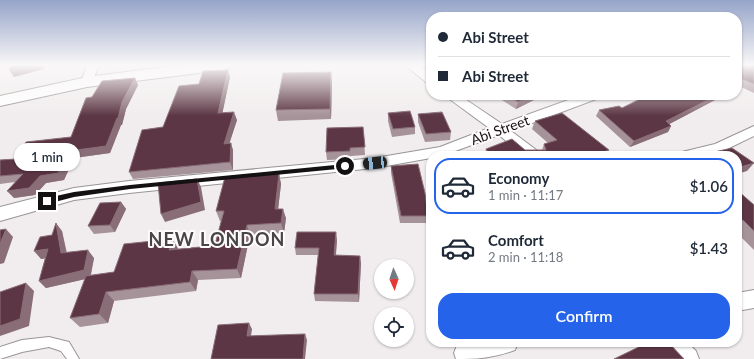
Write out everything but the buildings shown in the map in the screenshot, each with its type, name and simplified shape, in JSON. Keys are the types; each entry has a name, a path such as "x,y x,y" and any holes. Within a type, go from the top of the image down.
{"main road":[{"path":"0,101 87,82"}],"street":[{"path":"457,100 501,130 528,151"},
{"name":"Abi Street","path":"442,151 581,100"},
{"path":"704,151 720,146 754,130"},
{"name":"Abi Street","path":"0,214 74,194 130,187 375,163 426,154"},
{"path":"742,301 754,299"},
{"path":"465,354 490,347"},
{"path":"676,347 688,359"}],"lane":[{"path":"0,353 22,346 49,342 65,346 73,359"}],"district":[{"name":"NEW LONDON","path":"217,240"}],"route":[{"path":"47,201 74,194 130,187 345,166"}]}
